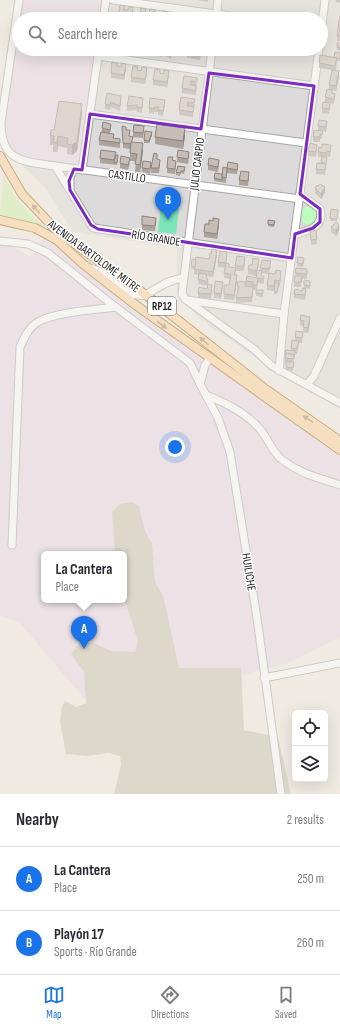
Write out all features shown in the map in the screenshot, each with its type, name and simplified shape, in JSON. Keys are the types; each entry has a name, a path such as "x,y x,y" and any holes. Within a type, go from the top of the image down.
{"main road":[{"name":"AVENIDA BARTOLOMÉ MITRE","path":"0,156 22,194 50,224 146,295 264,388 340,441"},
{"name":"AVENIDA BARTOLOMÉ MITRE","path":"0,220 28,226 47,233 64,246 87,268 137,306 340,450"}],"street":[{"name":"CASTILLO","path":"17,12 19,0"},
{"path":"104,12 106,0"},
{"path":"113,0 186,12"},
{"path":"217,12 218,0"},
{"path":"323,12 325,0"},
{"name":"CASTILLO","path":"12,48 1,123 1,133 4,146 9,153 26,161 74,169 194,186 300,197"},
{"path":"82,170 99,56"},
{"path":"116,56 209,73 314,86"},
{"name":"JULIO CARPIO","path":"185,299 182,294 182,278 211,56"},
{"path":"279,371 284,314 318,56"},
{"path":"90,114 306,143"},
{"name":"RÍO GRANDE","path":"55,166 94,228 292,258"},
{"path":"70,190 70,177 74,169"},
{"path":"295,234 313,228 320,222 321,218 320,209 300,197"},
{"name":"HUILICHE","path":"0,241 28,244 43,249 115,307 190,363 218,418 230,452 257,618 281,794"},
{"path":"87,268 99,272 132,294 146,295 166,282 182,278"},
{"path":"185,299 284,314"},
{"path":"185,299 255,350 279,371 307,384 340,403"},
{"path":"12,545 20,347 26,333 37,322 49,317 115,307"},
{"path":"307,384 314,376 340,318"},
{"path":"200,384 205,365 210,358"},
{"path":"206,395 218,400 253,423 260,429 280,458 296,469 311,477 340,485"},
{"path":"264,678 340,663"}],"highlighted area":[{"path":"209,73 314,86 300,194 320,209 320,222 313,228 295,234 292,258 98,229 91,225 70,190 69,181 74,169 82,170 90,114 201,129"}],"shaded area":[{"path":"18,0 340,0 340,409 272,369 200,319 177,292 177,248 73,232 45,188 0,144 0,102 5,84 12,39 12,56 328,56 328,12 16,12"},
{"path":"19,0 106,0 104,12 18,12"},
{"path":"12,56 98,56 82,170 16,158 2,140"},
{"path":"47,233 83,264 340,450 340,637 285,664 96,712 19,622 0,616 0,239 30,257"},
{"path":"133,502 139,506 145,531 152,544 155,582 163,596 179,668 241,668 244,730 278,737 291,794 114,794 121,765 120,756 109,753 87,756 66,754 60,722 62,706 65,701 76,707 86,703 84,672 71,654 80,643 94,643 111,651 135,652 138,641 126,603 127,551 115,551 112,512 120,504"}],"green space":[{"path":"4,175 15,197 43,226 0,216"},
{"path":"310,205 315,208 316,215 315,225 309,226 302,220 303,209"},
{"path":"161,206 179,209 176,234 158,232"}],"building":[{"path":"120,5 125,6 124,10 128,10 128,7 133,7 133,12 119,12"},
{"path":"141,8 146,9 145,12 140,12"},
{"path":"150,9 155,10 155,12 149,12"},
{"path":"339,20 340,36 337,36"},
{"path":"337,43 340,43 340,48 337,47"},
{"path":"335,52 340,53 340,59 334,57"},
{"path":"320,56 337,58 335,66 319,63"},
{"path":"112,62 117,63 117,66 121,67 121,63 126,64 124,75 111,73"},
{"path":"133,66 138,67 137,70 141,71 142,67 147,68 145,79 131,77"},
{"path":"155,69 160,70 160,73 163,74 164,70 169,71 167,82 153,80"},
{"path":"332,70 339,71 336,86 329,85"},
{"path":"184,76 197,78 197,82 191,81 190,85 196,86 196,91 182,88"},
{"path":"327,89 332,90 332,93 335,94 334,99 325,97"},
{"path":"107,93 121,96 120,106 111,102 110,105 105,104"},
{"path":"129,96 143,98 142,108 137,107 137,105 127,106"},
{"path":"181,97 195,99 194,103 188,102 187,106 194,107 193,112 179,110"},
{"path":"150,98 165,100 163,111 158,110 159,107 154,107 154,109 149,108"},
{"path":"59,101 82,104 77,142 72,145 67,144 68,138 58,136 57,143 53,142 54,136 50,135 51,130 54,130"},
{"path":"323,102 330,103 329,109 322,108"},
{"path":"319,120 327,121 326,127 318,126"},
{"path":"103,122 111,124 110,130 102,128"},
{"path":"157,124 185,128 183,141 155,137"},
{"path":"134,125 144,126 143,133 133,132"},
{"path":"122,126 126,127 126,130 130,130 129,136 133,137 131,144 123,143"},
{"path":"314,130 323,131 322,134 320,134 320,137 313,137"},
{"path":"145,131 152,132 149,141 144,140"},
{"path":"101,132 114,134 113,138 120,139 120,143 99,140"},
{"path":"131,142 143,143 140,165 135,164 137,154 130,153"},
{"path":"310,143 317,145 316,152 308,151"},
{"path":"322,144 331,145 330,152 318,152 319,147 322,148"},
{"path":"101,150 116,152 114,160 100,158"},
{"path":"178,150 189,152 188,159 177,157"},
{"path":"154,153 157,154 157,159 160,160 159,168 151,168"},
{"path":"116,155 118,155 117,163 114,162"},
{"path":"121,156 130,158 128,165 120,163"},
{"path":"322,156 327,157 326,164 321,162"},
{"path":"168,157 173,157 172,160 176,161 175,169 167,168"},
{"path":"209,158 219,160 218,167 208,165"},
{"path":"143,161 151,162 150,169 142,168"},
{"path":"228,162 238,164 237,170 227,168"},
{"path":"317,163 326,164 325,170 316,169"},
{"path":"178,166 185,167 184,171 181,171 180,173 176,172"},
{"path":"223,167 227,168 226,178 222,177"},
{"path":"241,171 249,172 248,181 239,180"},
{"path":"215,173 222,174 222,180 214,178"},
{"path":"320,184 325,187 321,194 315,188"},
{"path":"331,209 338,210 337,219 330,218"},
{"path":"142,216 156,218 155,226 142,225"},
{"path":"213,218 219,219 217,234 204,232 205,224 209,224 209,220 213,221"},
{"path":"268,220 275,221 274,225 268,224"},
{"path":"336,222 339,225 336,231 331,227"},
{"path":"316,230 317,239 311,240 310,231"},
{"path":"212,249 217,250 213,272 194,269 196,257 209,259"},
{"path":"220,251 227,252 226,263 218,262"},
{"path":"237,256 245,257 244,266 235,266"},
{"path":"298,257 304,258 303,264 297,263"},
{"path":"253,258 259,259 257,270 262,271 261,276 264,276 264,279 256,278 257,271 248,269 249,265 252,265"},
{"path":"192,259 196,260 195,267 191,266"},
{"path":"262,260 271,261 269,269 260,268"},
{"path":"226,263 229,264 229,267 236,268 234,275 237,275 234,295 224,294 224,285 229,285 231,274 224,273"},
{"path":"296,268 307,269 307,274 295,273"},
{"path":"276,270 281,271 280,281 275,280 274,286 267,285 269,273 275,274"},
{"path":"199,273 206,274 208,282 198,279"},
{"path":"247,276 258,278 257,285 253,285 253,282 246,281"},
{"path":"295,276 302,276 301,282 294,282"},
{"path":"304,280 310,281 310,286 304,285"},
{"path":"215,281 223,282 221,294 214,293"},
{"path":"238,281 246,282 245,286 253,287 252,297 236,298 239,286 237,286"},
{"path":"275,283 279,283 277,292 274,291"},
{"path":"208,284 212,285 211,294 198,293 199,287 207,289"},
{"path":"303,288 306,289 305,295 294,294 295,289 302,291"},
{"path":"256,290 263,290 263,294 256,293"},
{"path":"301,315 310,317 308,328 303,327 304,321 300,320"},
{"path":"296,331 303,332 302,338 295,337"},
{"path":"292,340 299,341 297,349 291,348"},
{"path":"286,350 295,351 295,355 285,353"},
{"path":"286,353 294,355 294,359 285,358"},
{"path":"286,361 294,362 293,368 286,367"}],"place":[{"name":"Playón 17","path":"168,220"},
{"name":"La Cantera","path":"84,649"}]}
